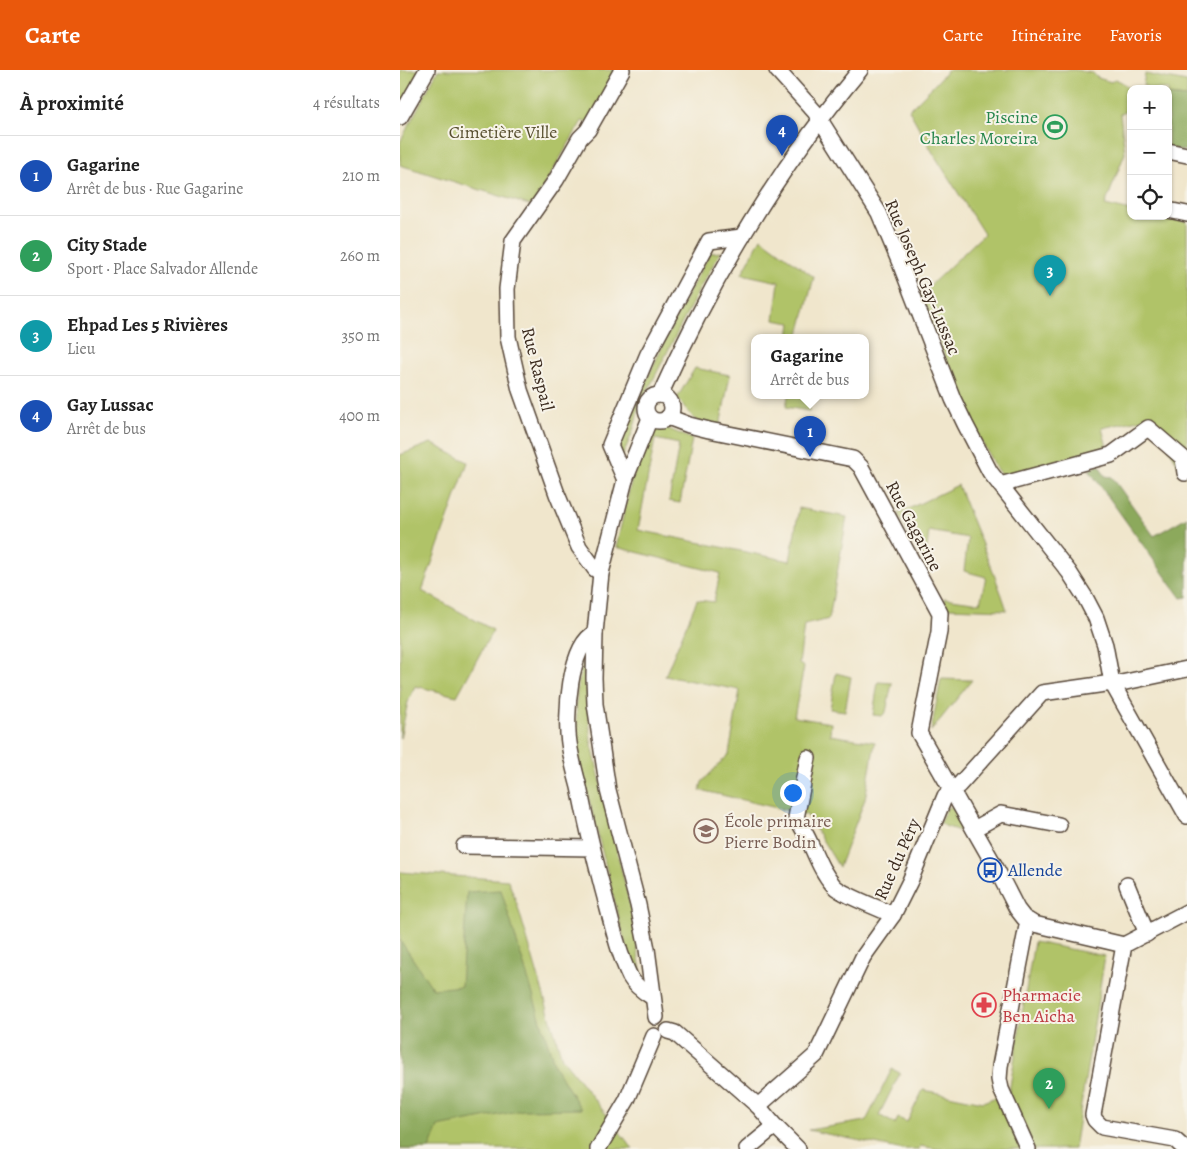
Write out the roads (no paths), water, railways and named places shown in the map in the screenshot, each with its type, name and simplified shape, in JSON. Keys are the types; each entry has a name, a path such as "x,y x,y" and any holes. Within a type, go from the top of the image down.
{"street":[{"path":"400,117 427,70"},
{"name":"Rue Raspail","path":"601,573 595,569 579,547 557,494 520,390 508,337 507,289 513,241 556,180 580,138 588,130 622,70"},
{"name":"Rue Joseph Gay-Lussac","path":"777,70 820,120 879,214 900,262 953,399 990,472 1069,572 1085,597 1096,618 1105,645 1112,683 1187,816"},
{"path":"660,395 706,300 742,237 779,178 820,120 860,70"},
{"path":"1172,152 1187,154"},
{"path":"1172,211 1187,214"},
{"path":"625,480 610,445 648,354 709,241 742,237"},
{"path":"660,395 668,399 672,410 668,417 662,421 650,418 646,412 646,405 653,396 660,395"},
{"name":"Rue Gagarine","path":"668,417 709,430 853,459 861,467 940,613 939,632 919,733 1017,909 1029,921"},
{"path":"650,418 625,480 601,573 595,633 595,704 608,790 638,905 647,949 656,1017 649,1024 650,1031 666,1033 758,1106 798,1149"},
{"path":"1000,485 1111,455 1148,428 1183,458 1184,473"},
{"path":"595,633 588,636 582,644 569,687 567,715 569,743 592,848 623,961 631,979 643,992 652,997"},
{"name":"Rue du Péry","path":"758,1106 816,1055 863,957 893,915 910,881 945,796 953,791 1042,693 1121,683 1187,669"},
{"path":"808,758 796,818 818,863 835,888 893,915"},
{"path":"974,829 1000,814 1060,825"},
{"path":"464,846 592,848"},
{"path":"1127,885 1147,934"},
{"path":"1028,1149 1001,1090 999,1079 1029,921 1034,924 1124,945 1187,912"},
{"path":"1124,945 1094,1108 1095,1120 1102,1127 1175,1140 1185,1149"},
{"path":"598,1149 666,1033"},
{"path":"747,1149 775,1126"}],"place":[{"name":"Piscine Charles Moreira","path":"1055,127"},
{"name":"Gay Lussac","path":"782,156"},
{"name":"Ehpad Les 5 Rivières","path":"1050,296"},
{"name":"Gagarine","path":"810,457"},
{"name":"École primaire Pierre Bodin","path":"706,831"},
{"name":"Allende","path":"990,870"},
{"name":"Pharmacie Ben Aicha","path":"984,1005"},
{"name":"City Stade","path":"1049,1109"}],"park label":[{"name":"Cimetière Ville","path":"503,132"}]}
